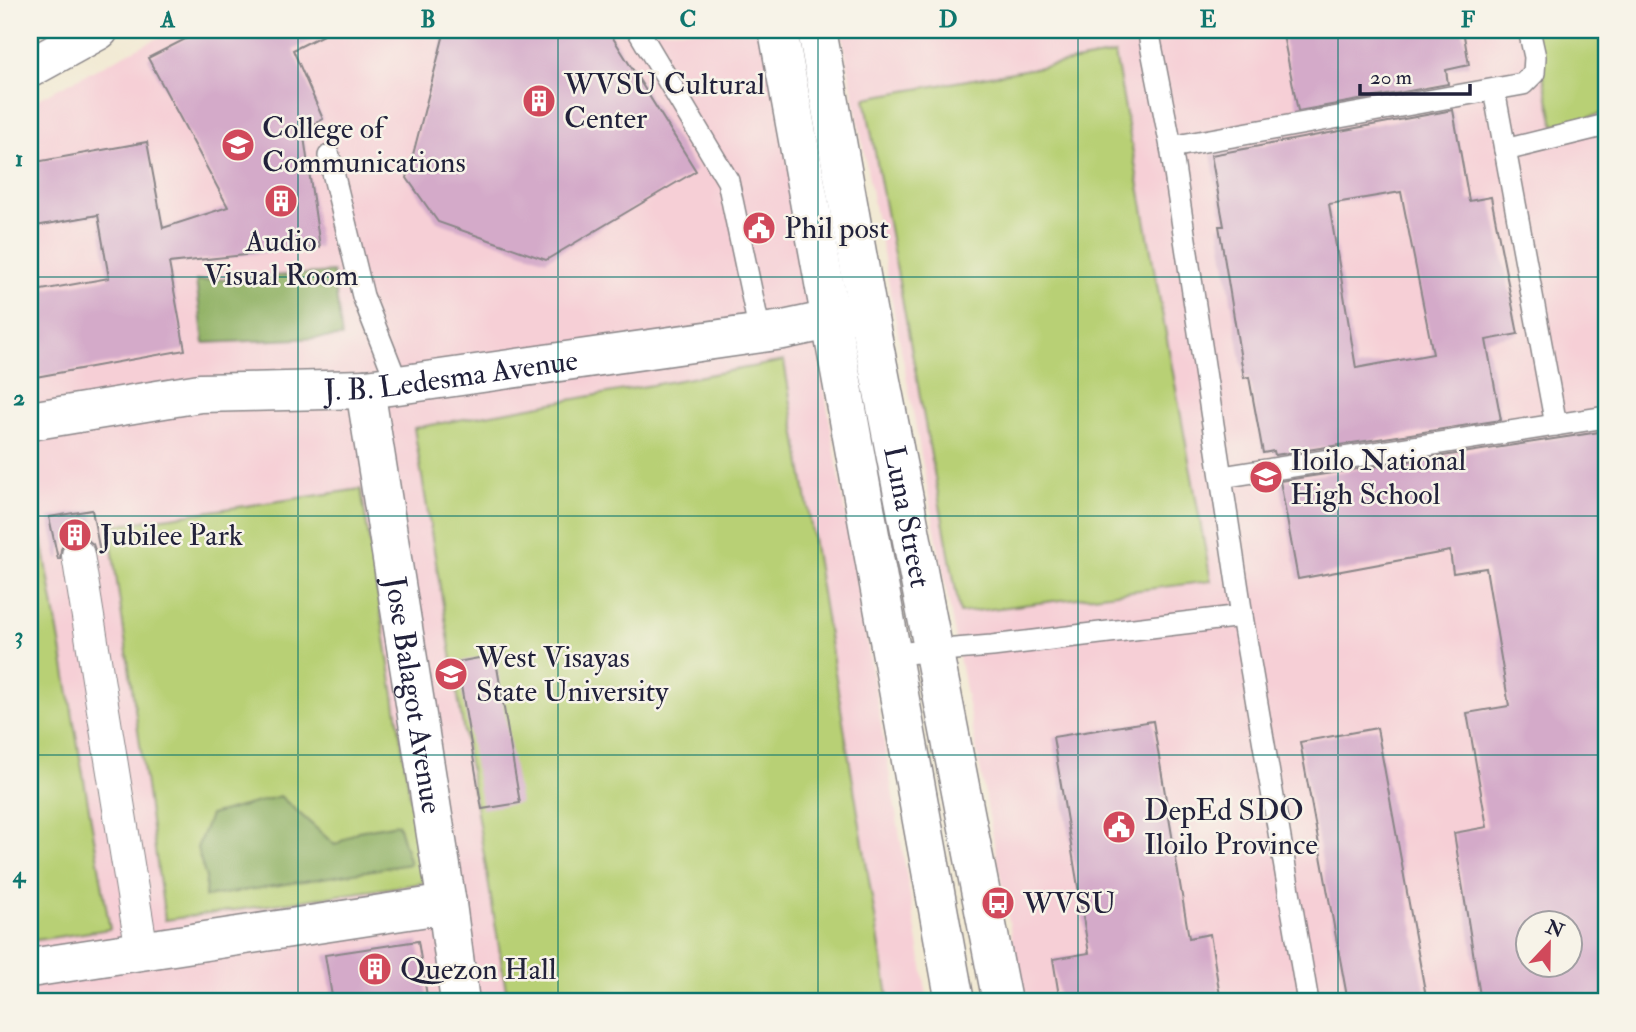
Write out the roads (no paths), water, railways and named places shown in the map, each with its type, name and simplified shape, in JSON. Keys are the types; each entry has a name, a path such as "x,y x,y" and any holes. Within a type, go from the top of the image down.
{"main road":[{"path":"30,68 99,30"},
{"name":"Luna Street","path":"778,30 955,1002"},
{"name":"Luna Street","path":"817,30 867,309 1002,1002"},
{"name":"J. B. Ledesma Avenue","path":"30,421 200,393 382,387 760,332 830,320 867,309"},
{"name":"Jose Balagot Avenue","path":"382,387 460,1002"},
{"path":"30,968 447,904"}],"street":[{"path":"78,555 142,951"}],"lane":[{"path":"638,30 728,181 760,332"},
{"path":"1171,147 1523,85 1534,73 1535,57 1529,30"},
{"path":"1150,40 1171,147 1242,616 1308,1002"},
{"path":"1494,90 1556,425"},
{"path":"1505,150 1606,125"},
{"path":"329,156 382,387"},
{"path":"1222,477 1606,417"},
{"path":"893,654 934,652 1242,616"}],"place":[{"name":"WVSU Cultural Center","path":"539,101"},
{"name":"College of Communications","path":"238,145"},
{"name":"Audio Visual Room","path":"281,201"},
{"name":"Phil post","path":"759,228"},
{"name":"Iloilo National High School","path":"1266,477"},
{"name":"Jubilee Park","path":"75,535"},
{"name":"West Visayas State University","path":"451,674"},
{"name":"DepEd SDO Iloilo Province","path":"1119,827"},
{"name":"WVSU","path":"998,903"},
{"name":"Quezon Hall","path":"375,969"}]}
